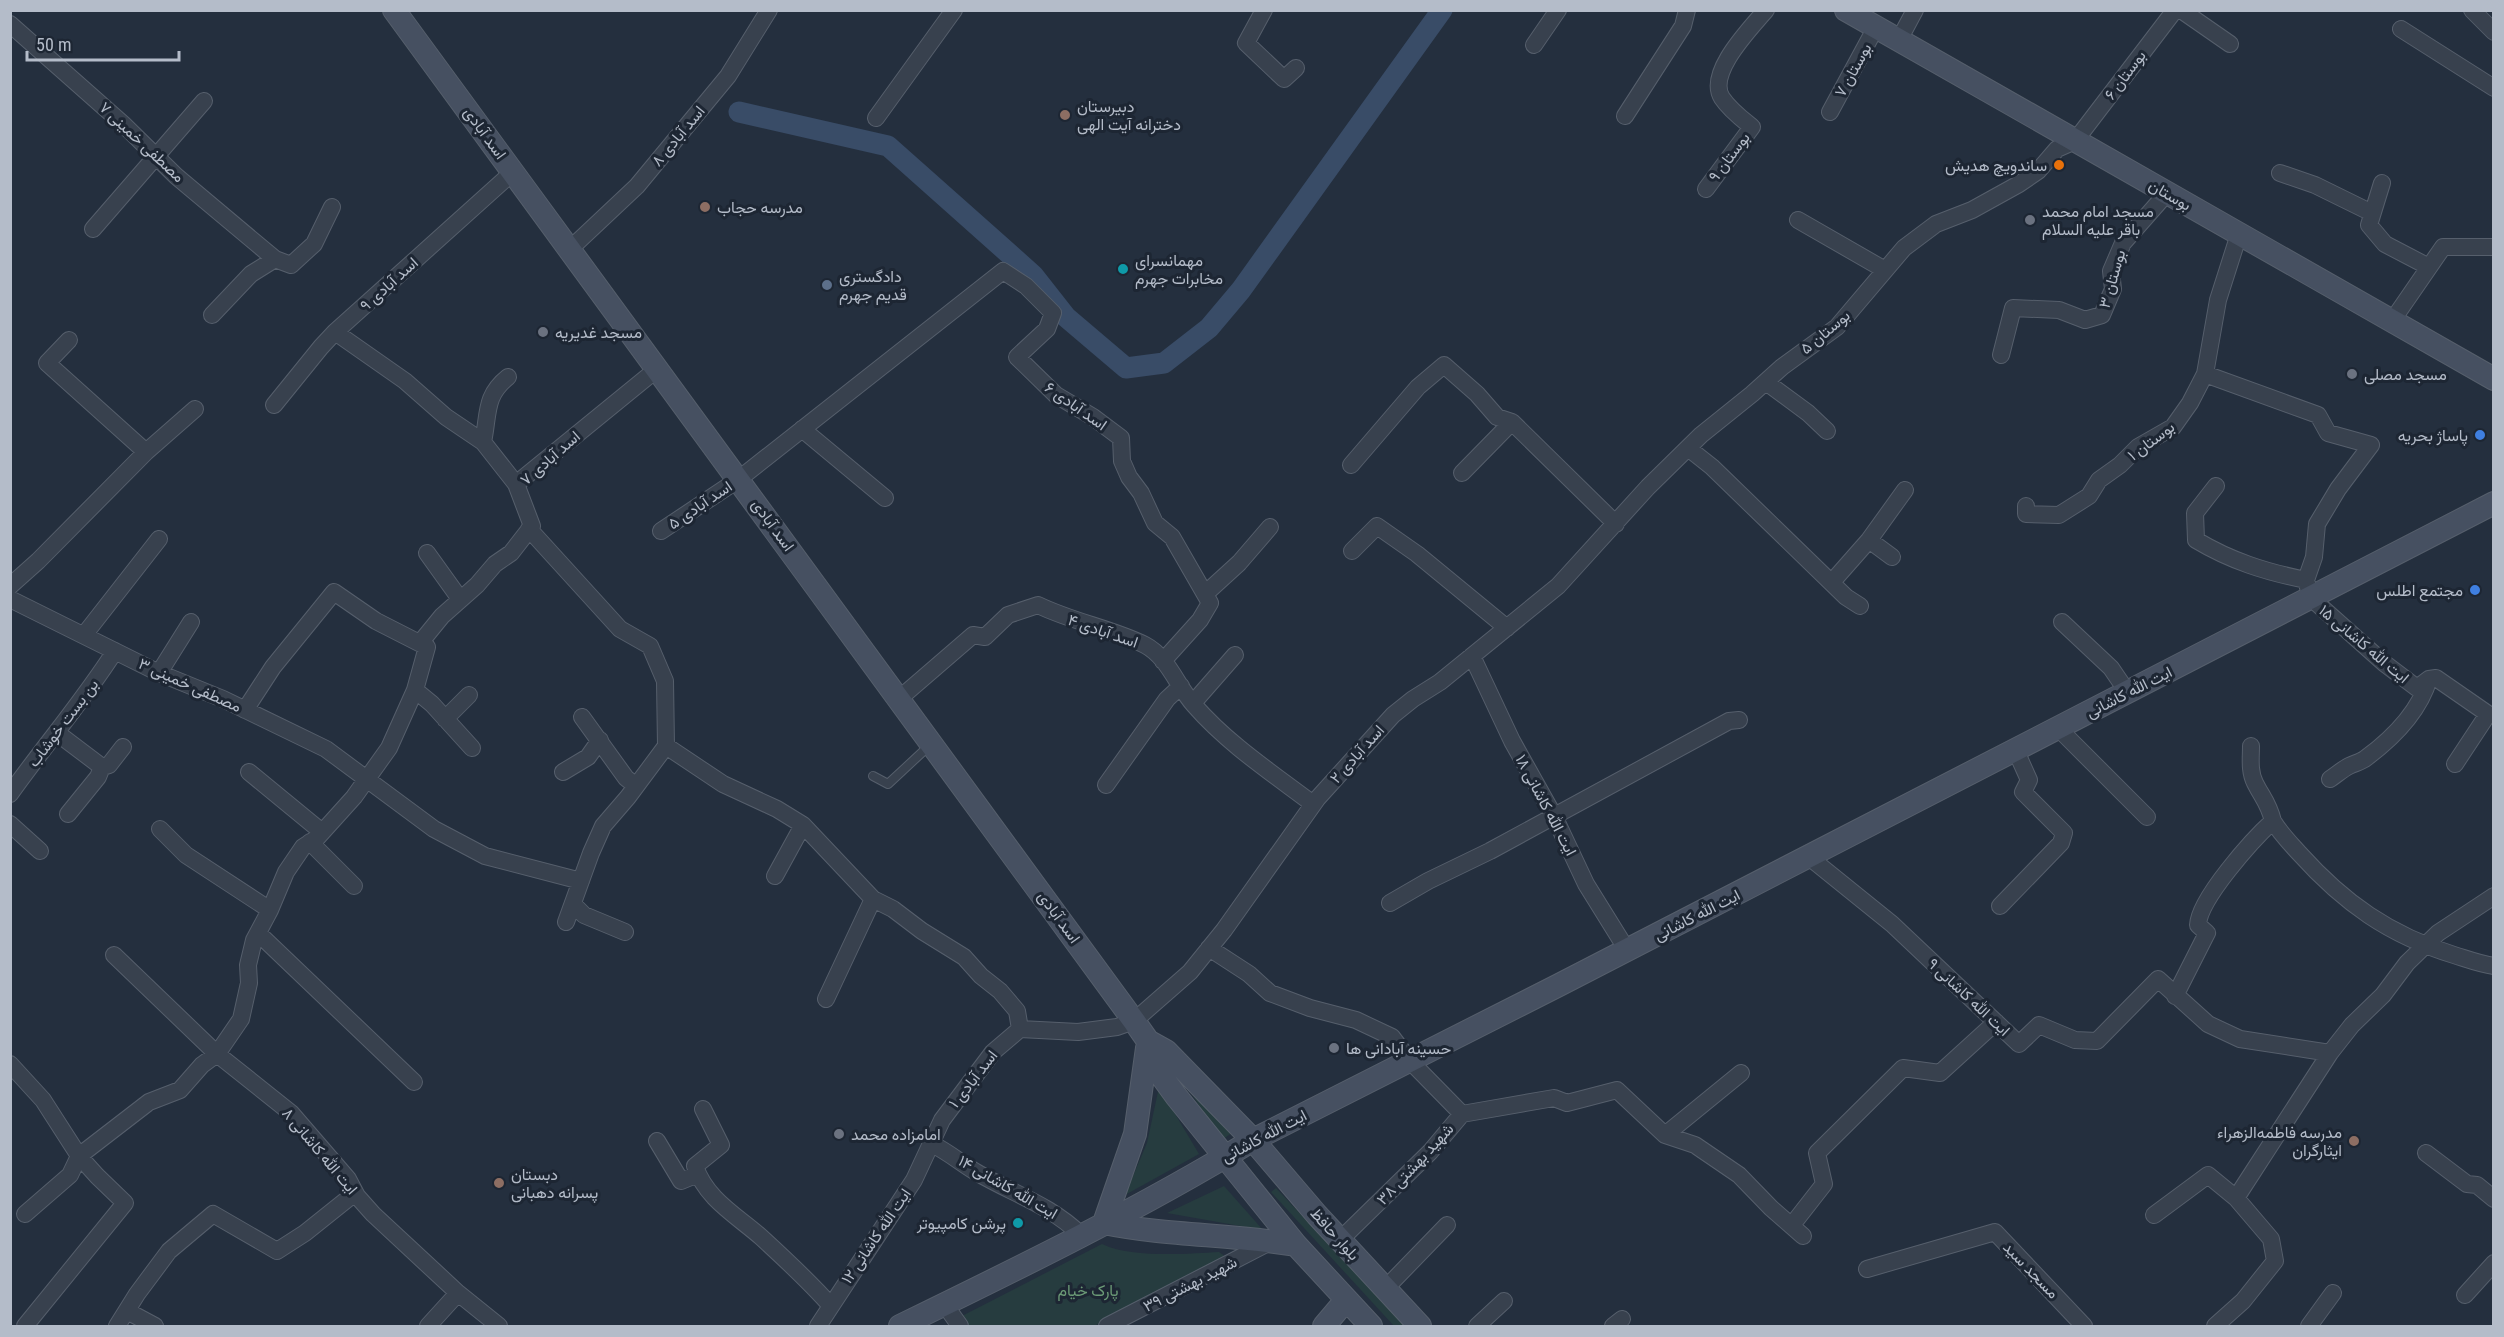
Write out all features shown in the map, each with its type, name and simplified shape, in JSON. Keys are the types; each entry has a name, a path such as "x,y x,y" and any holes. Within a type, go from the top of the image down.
{"main road":[{"name":"اسد آبادی","path":"394,10 933,742 1148,1041 1152,1063 1224,1158"},
{"name":"بوستان","path":"1846,10 2493,379"},
{"name":"ایت الله کاشانی","path":"900,1326 1104,1223 1253,1140 2128,693 2308,589 2493,503"},
{"name":"اسد آبادی","path":"1148,1041 1166,1051 1253,1140"},
{"path":"1148,1041 1136,1134 1104,1223 1132,1229 1296,1245"},
{"name":"بلوار حافظ","path":"1253,1140 1340,1240 1420,1326"},
{"path":"1224,1158 1296,1245 1371,1326"},
{"path":"1324,1326 1346,1300"}],"street":[{"name":"اسد آبادی ۸","path":"570,249 637,186 728,76 769,10"},
{"path":"876,118 954,10"},
{"path":"1264,10 1246,43 1284,79 1296,68"},
{"path":"1534,45 1558,10"},
{"path":"1625,116 1683,26 1687,10"},
{"name":"بوستان ۹","path":"1706,189 1752,127 1739,117 1721,96 1720,80 1726,60 1766,10"},
{"path":"1899,40 1915,10"},
{"name":"بوستان ۶","path":"2075,141 2175,10"},
{"path":"2181,10 2230,44"},
{"path":"2472,10 2493,32"},
{"path":"2480,10 2493,24"},
{"name":"مصطفی خمینی ۷","path":"10,24 108,110 156,157 275,259"},
{"name":"بوستان ۷","path":"1830,112 1876,27"},
{"path":"2401,29 2493,88"},
{"path":"93,229 204,102"},
{"name":"بوستان ۵","path":"1616,524 1648,487 1688,448 1782,367 1837,327 1860,303 1904,248 1936,224 1995,198 2038,171 2057,149 2075,141"},
{"name":"اسد آبادی ۹","path":"274,405 335,332 513,172"},
{"path":"2280,173 2315,185 2373,213"},
{"path":"2382,183 2369,225 2385,244 2429,267"},
{"name":"بوستان ۳","path":"2001,355 2013,308 2059,310 2085,320 2102,315 2112,289 2111,271 2123,243 2166,193"},
{"path":"212,315 251,274 275,259 291,265 299,258 314,244 332,207"},
{"path":"1798,220 1885,270"},
{"name":"بوستان ۱","path":"2026,506 2026,514 2059,515 2089,496 2099,480 2120,465 2138,447 2173,427 2190,403 2205,374 2218,300 2239,234"},
{"path":"2392,321 2444,246 2493,247"},
{"name":"اسد آبادی ۶","path":"739,479 1003,271 1026,286 1053,313 1047,329 1017,357 1056,395 1094,417 1121,438 1122,461 1129,477 1142,493 1155,523 1172,537 1205,594"},
{"path":"335,332 405,381 446,417 483,442 516,484"},
{"path":"69,340 47,363 146,452"},
{"path":"1351,465 1418,387 1444,365 1477,394 1497,417 1512,422 1616,524"},
{"name":"اسد آبادی ۷","path":"529,529 532,526 516,484 657,369"},
{"path":"2205,374 2318,415 2328,433 2371,445 2338,489 2317,524 2308,589 2220,555 2196,540 2195,513 2216,486"},
{"path":"483,442 488,402 496,386 508,377"},
{"path":"1766,382 1808,413 1827,431"},
{"path":"10,586 38,561 146,452 195,409"},
{"path":"1462,473 1512,422"},
{"path":"802,429 885,498"},
{"path":"1688,448 1712,467 1746,503 1846,597 1860,606"},
{"name":"اسد آبادی ۵","path":"661,531 739,479"},
{"path":"1832,582 1869,540 1905,490"},
{"name":"اسد آبادی ۲","path":"1134,1021 1190,972 1313,804 1353,756 1393,714 1440,682 1558,586 1616,524"},
{"path":"1352,551 1377,526 1417,554 1507,628"},
{"path":"1163,661 1200,620 1210,603 1205,594 1239,563 1270,527"},
{"path":"420,643 442,616 495,564 511,553 529,529 620,629 650,646 665,681 666,746 603,826 566,922"},
{"path":"84,635 159,539"},
{"path":"1869,540 1892,557"},
{"path":"427,553 460,599"},
{"name":"ایت الله کاشانی ۱۵","path":"2308,589 2384,663 2417,688 2428,679 2436,678 2488,714 2456,764"},
{"path":"25,1214 70,1175 79,1156 149,1102 180,1090 217,1054 241,1019 249,983 248,965 258,933 286,872 303,847 316,837 354,797 366,777 389,748 415,690 427,646 376,621 334,592 273,667 245,710"},
{"name":"مصطفی خمینی ۳","path":"10,599 159,674 245,710 326,749 434,829 485,856 581,881"},
{"name":"اسد آبادی ۴","path":"900,698 973,635 985,637 1008,615 1038,605 1062,617 1146,646 1163,661 1193,703 1230,741 1313,804"},
{"path":"159,674 191,622"},
{"path":"2062,622 2110,668 2128,693"},
{"name":"بن بست خوشاب","path":"10,794 89,690 115,651"},
{"path":"1193,703 1235,655"},
{"name":"ایت الله کاشانی ۱۸","path":"1472,657 1512,741 1554,816 1586,884 1627,950"},
{"path":"2330,779 2348,766 2365,759 2402,725 2416,710 2424,696 2428,679"},
{"path":"1106,785 1167,699 1181,686"},
{"path":"415,690 472,748"},
{"path":"445,719 469,695"},
{"path":"582,717 626,778 636,786"},
{"path":"1390,903 1428,880 1554,816 1729,721 1739,720"},
{"path":"2059,729 2147,817"},
{"path":"57,733 102,767"},
{"path":"562,772 588,756 600,740"},
{"path":"666,746 723,784 777,809 803,825 873,899 893,909 922,931 964,957 981,976 1000,991 1017,1011 1020,1029 1078,1032 1117,1027 1134,1021"},
{"path":"2251,746 2251,768 2255,783 2269,804 2273,821 2315,871 2342,896 2401,936 2424,946 2493,966"},
{"path":"102,767 109,765 123,747"},
{"path":"2000,906 2061,843 2064,833 2023,792 2029,780 2016,750"},
{"path":"68,814 98,777 102,767"},
{"path":"249,772 316,837 354,886"},
{"path":"2175,996 2207,933 2198,925 2198,916 2206,901 2253,839 2273,821"},
{"path":"10,824 40,851"},
{"path":"775,876 803,825"},
{"path":"160,829 186,855 270,910"},
{"name":"ایت الله کاشانی ۹","path":"1809,857 1892,924 2019,1044 2039,1025 2075,1040 2097,1041 2158,979 2208,1024 2240,1039 2330,1053"},
{"path":"2236,1198 2330,1053 2424,946 2438,933 2493,896"},
{"path":"826,999 873,899"},
{"path":"573,904 584,915 625,932"},
{"path":"258,933 414,1082"},
{"path":"1209,948 1249,974 1270,993 1310,1008 1356,1020 1392,1036 1410,1061 1462,1114"},
{"name":"ایت الله کاشانی ۸","path":"114,955 217,1054 291,1113 348,1179 373,1214 458,1293 499,1326"},
{"name":"شهید بهشتی ۳۸","path":"1340,1240 1430,1152 1462,1114 1554,1098 1567,1103 1617,1090 1665,1135 1695,1145 1739,1175 1797,1231 1824,1184 1817,1153 1903,1068 1940,1073 1996,1022"},
{"name":"اسد آبادی ۱","path":"932,1144 942,1120 978,1071 993,1052 1020,1029"},
{"path":"10,1064 43,1100 79,1156 125,1203 25,1326"},
{"path":"1665,1135 1741,1073"},
{"path":"703,1109 721,1145 695,1166 698,1174 716,1201 782,1256 831,1306"},
{"path":"657,1141 681,1181 698,1174"},
{"name":"ایت الله کاشانی ۱۴","path":"932,1144 954,1155 976,1172 1038,1203 1067,1222 1081,1235"},
{"name":"ایت الله کاشانی ۱۲","path":"818,1326 914,1180 932,1144"},
{"path":"2426,1153 2467,1184 2477,1185 2493,1198"},
{"path":"2154,1215 2208,1175 2236,1198 2271,1239 2275,1262 2243,1301 2215,1326"},
{"path":"117,1326 169,1251 213,1214 277,1251 305,1233 356,1193"},
{"path":"1385,1289 1447,1226"},
{"name":"مسجد سید","path":"1867,1269 1995,1232 2084,1326"},
{"name":"شهید بهشتی ۳۹","path":"1107,1326 1273,1241"},
{"path":"2465,1295 2493,1263"},
{"path":"428,1326 458,1293"},
{"path":"2309,1326 2333,1293"},
{"path":"1477,1326 1504,1301"},
{"path":"945,1305 960,1326"},
{"path":"127,1311 156,1326"}],"lane":[{"path":"873,776 888,784 933,742"}],"green space":[{"path":"1179,1075 1233,1132 1222,1140"},
{"path":"1159,1087 1199,1154 1125,1195 1147,1143"},
{"path":"1224,1186 1263,1230 1167,1213"},
{"path":"1276,1188 1405,1326 1394,1326 1271,1192"},
{"name":"پارک خیام","path":"1102,1244 1143,1253 1219,1252 1226,1257 1094,1326 966,1326 960,1317"}],"waterway":[{"path":"739,112 888,146 1033,275 1066,317 1126,368 1164,363 1209,328 1241,290 1442,10"}],"place":[{"name":"دبیرستان دخترانه آیت الهی","path":"1065,115"},
{"name":"ساندویچ هدیش","path":"2059,165"},
{"name":"مدرسه حجاب","path":"705,207"},
{"name":"مسجد امام محمد باقر علیه السلام","path":"2030,220"},
{"name":"مهمانسرای مخابرات جهرم","path":"1123,269"},
{"name":"دادگستری قدیم جهرم","path":"827,285"},
{"name":"مسجد غدیریه","path":"543,332"},
{"name":"مسجد مصلی","path":"2352,374"},
{"name":"پاساژ بحریه","path":"2480,435"},
{"name":"مجتمع اطلس","path":"2475,590"},
{"name":"حسینه آبادانی ها","path":"1334,1048"},
{"name":"امامزاده محمد","path":"839,1134"},
{"name":"مدرسه ‌فاطمه‌الزهراء ایثارگران","path":"2354,1141"},
{"name":"دبستان پسرانه دهبانی","path":"499,1183"},
{"name":"پرشن کامپیوتر","path":"1018,1223"}]}
